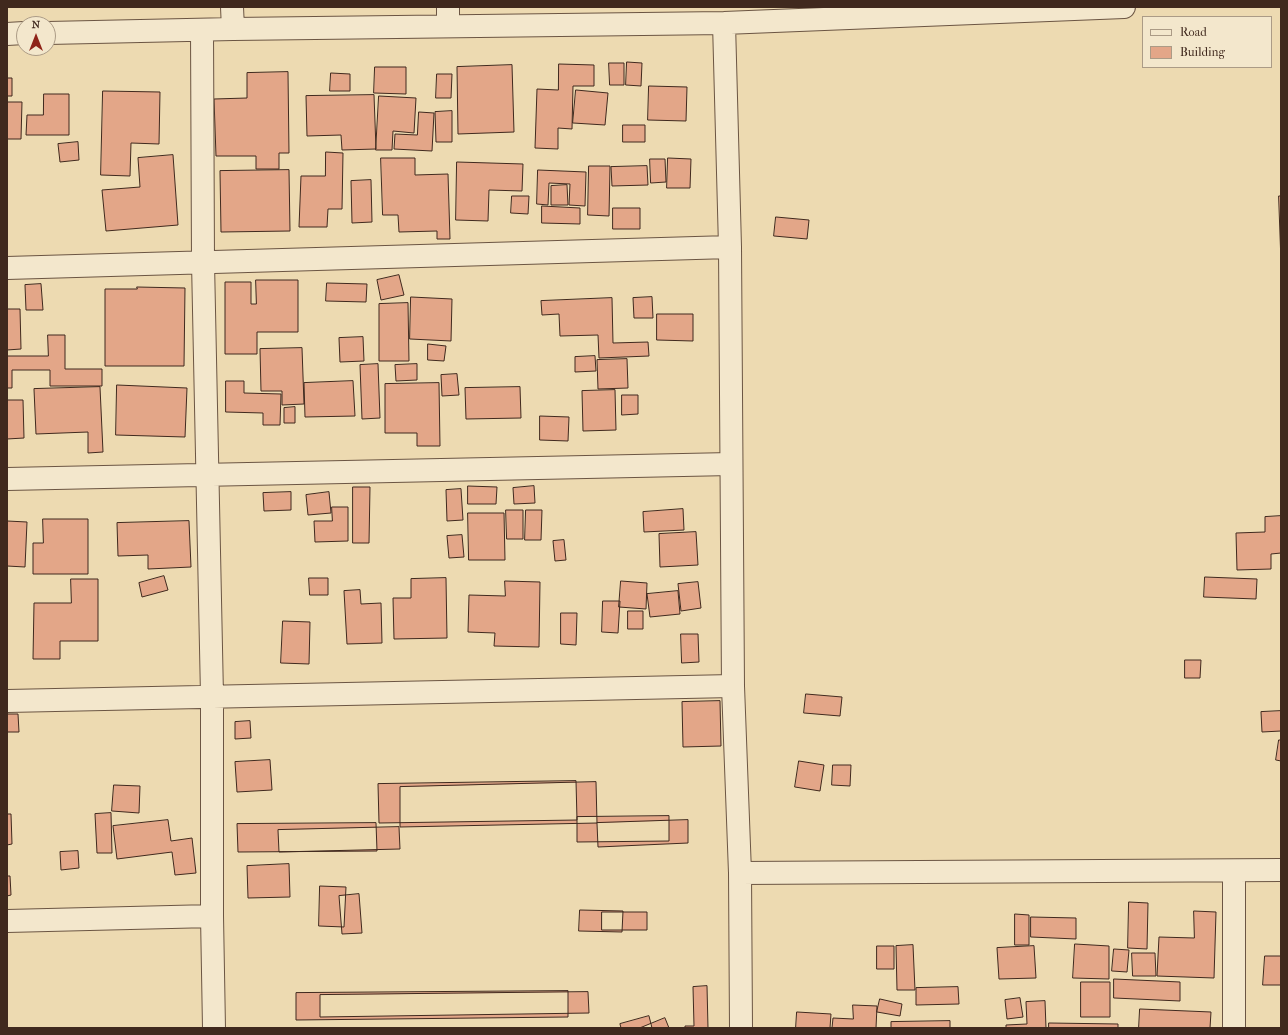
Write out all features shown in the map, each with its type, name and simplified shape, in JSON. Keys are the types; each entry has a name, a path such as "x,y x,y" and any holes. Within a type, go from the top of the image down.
{"street":[{"path":"232,7 233,29"},
{"path":"56,33 233,29 448,17 724,22 951,10 1124,7"},
{"path":"724,22 730,247 730,464 733,686 740,872 741,1028"},
{"path":"202,30 203,262 212,696 212,916 214,1028"},
{"path":"7,268 730,247"},
{"path":"7,479 730,464"},
{"path":"7,701 733,686"},
{"path":"740,872 1234,872 1281,870"},
{"path":"1234,872 1234,1028"},
{"path":"7,921 212,916"}],"building":[{"path":"627,62 642,63 641,86 626,85"},
{"path":"609,63 624,63 624,85 610,85"},
{"path":"559,64 594,65 594,86 573,86 572,129 558,128 558,149 535,148 537,89 558,90"},
{"path":"512,65 514,132 458,134 457,67"},
{"path":"375,67 406,67 406,94 374,93"},
{"path":"288,72 289,153 279,153 279,169 256,169 256,156 216,156 214,99 247,98 247,73"},
{"path":"331,73 350,74 350,91 330,91"},
{"path":"437,74 452,74 451,98 436,98"},
{"path":"7,78 12,78 12,96 7,96"},
{"path":"649,86 687,87 686,121 648,120"},
{"path":"576,90 608,93 605,125 573,123"},
{"path":"103,91 160,92 159,144 131,143 130,176 101,175"},
{"path":"44,94 69,94 69,135 26,135 27,115 43,115"},
{"path":"374,95 376,149 342,150 341,135 307,136 306,96"},
{"path":"379,96 416,98 414,133 393,131 392,150 376,150"},
{"path":"7,102 22,102 21,139 7,139"},
{"path":"452,111 452,142 436,142 435,112"},
{"path":"419,112 434,113 432,151 394,149 395,134 417,135"},
{"path":"623,125 645,125 645,142 623,142"},
{"path":"78,142 79,160 60,162 58,144"},
{"path":"326,152 343,153 342,209 328,209 327,227 299,227 301,176 325,176"},
{"path":"173,155 178,225 106,231 102,190 140,187 138,158"},
{"path":"381,158 415,158 415,175 448,174 450,239 437,239 437,231 399,232 398,215 383,215"},
{"path":"668,158 691,159 690,188 667,188"},
{"path":"650,159 665,159 666,182 651,183"},
{"path":"457,162 523,164 522,191 489,190 488,221 456,220"},
{"path":"589,166 610,166 609,216 588,215"},
{"path":"647,166 648,185 612,186 611,167"},
{"path":"289,170 290,231 221,232 220,171"},
{"path":"538,170 586,172 585,206 569,205 570,184 549,183 548,205 537,204"},
{"path":"371,180 372,222 352,223 351,181"},
{"path":"567,185 568,205 551,205 551,186"},
{"path":"512,196 529,196 528,214 511,213"},
{"path":"1279,196 1281,196 1281,262"},
{"path":"542,206 580,208 580,224 542,223"},
{"path":"613,208 640,208 640,229 613,229"},
{"path":"776,217 809,220 807,239 774,236"},
{"path":"399,275 404,295 381,300 377,280"},
{"path":"256,280 298,280 298,332 257,332 257,354 225,354 225,282 251,282 251,304 256,304"},
{"path":"327,283 367,284 366,302 326,301"},
{"path":"41,284 43,310 26,310 25,285"},
{"path":"137,287 185,288 184,366 105,366 105,289 137,289"},
{"path":"411,297 452,299 451,341 410,339"},
{"path":"652,297 653,318 634,318 633,298"},
{"path":"612,298 613,343 648,342 649,356 599,358 598,335 560,336 559,314 542,315 541,301"},
{"path":"408,303 409,361 379,361 379,304"},
{"path":"7,309 20,309 21,349 7,350"},
{"path":"657,314 693,314 693,341 657,340"},
{"path":"48,335 65,335 65,369 102,369 102,386 50,386 50,370 12,370 12,388 7,388 7,356 48,356"},
{"path":"363,337 364,361 340,362 339,338"},
{"path":"428,344 446,346 444,361 428,360"},
{"path":"302,348 304,404 282,405 282,391 261,391 260,349"},
{"path":"595,356 596,371 575,372 575,357"},
{"path":"627,359 628,388 598,389 597,360"},
{"path":"378,364 380,418 362,419 360,365"},
{"path":"417,364 417,380 396,381 395,365"},
{"path":"457,374 459,395 442,396 441,375"},
{"path":"226,381 244,381 244,393 281,394 280,425 263,425 263,413 226,412"},
{"path":"353,381 355,416 305,417 304,383"},
{"path":"439,383 440,446 417,446 417,433 385,433 385,384"},
{"path":"117,385 187,388 185,437 116,435"},
{"path":"100,387 103,452 88,453 88,432 36,434 34,389"},
{"path":"520,387 521,418 466,419 465,388"},
{"path":"615,390 616,430 583,431 582,391"},
{"path":"622,395 638,395 638,414 622,415"},
{"path":"7,400 23,400 24,438 7,439"},
{"path":"295,407 295,423 284,423 284,408"},
{"path":"540,416 569,417 568,441 540,440"},
{"path":"468,486 497,487 496,504 468,504"},
{"path":"534,486 535,503 514,504 513,488"},
{"path":"353,487 370,487 369,543 353,543"},
{"path":"461,489 463,520 447,521 446,490"},
{"path":"291,492 291,510 264,511 263,493"},
{"path":"329,492 331,513 308,515 306,495"},
{"path":"332,507 348,507 348,541 315,542 314,521 332,521"},
{"path":"683,509 684,530 644,532 643,512"},
{"path":"506,510 523,510 523,539 507,539"},
{"path":"526,510 542,510 541,540 525,540"},
{"path":"468,513 504,513 505,560 469,560"},
{"path":"1281,516 1281,553 1271,554 1271,569 1237,570 1236,533 1265,532 1265,517"},
{"path":"43,519 88,519 88,574 33,574 33,543 43,543"},
{"path":"7,521 27,522 25,567 7,566"},
{"path":"189,521 191,567 148,569 148,555 118,556 117,523"},
{"path":"696,532 698,565 660,567 659,534"},
{"path":"462,535 464,557 449,558 447,536"},
{"path":"564,540 566,560 555,561 553,541"},
{"path":"164,576 168,590 142,597 139,583"},
{"path":"1205,577 1257,579 1256,599 1204,597"},
{"path":"309,578 328,578 328,595 310,595"},
{"path":"446,578 447,638 394,639 393,598 411,598 411,579"},
{"path":"71,579 98,579 98,641 60,641 60,659 33,659 34,603 71,603"},
{"path":"505,581 540,582 539,647 494,646 495,633 468,632 469,595 505,596"},
{"path":"621,581 647,583 646,609 619,607"},
{"path":"698,582 701,608 681,611 678,584"},
{"path":"360,590 361,604 381,603 382,643 347,644 344,591"},
{"path":"678,591 680,614 650,617 647,594"},
{"path":"603,601 620,601 618,633 602,632"},
{"path":"628,611 643,611 643,629 628,629"},
{"path":"561,613 577,613 576,645 561,644"},
{"path":"283,621 310,622 309,664 281,663"},
{"path":"681,634 698,634 699,662 682,663"},
{"path":"1185,660 1201,660 1200,678 1185,678"},
{"path":"806,694 842,697 840,716 804,713"},
{"path":"720,701 721,746 683,747 682,702"},
{"path":"1281,711 1281,731 1262,732 1261,712"},
{"path":"7,714 18,714 19,732 7,732"},
{"path":"250,721 251,738 235,739 235,722"},
{"path":"1279,740 1281,740 1281,761 1276,760"},
{"path":"270,760 272,790 237,792 235,762"},
{"path":"799,761 824,765 820,791 795,787"},
{"path":"833,765 851,765 850,786 832,785"},
{"path":"576,781 577,820 379,823 378,784"},
{"path":"596,782 597,823 400,827 400,787"},
{"path":"114,785 140,786 139,813 112,811"},
{"path":"111,813 112,853 97,853 95,814"},
{"path":"7,814 11,814 12,844 7,845"},
{"path":"669,816 669,841 577,842 577,817"},
{"path":"168,820 171,841 192,838 196,873 175,875 172,852 117,859 113,826"},
{"path":"688,820 688,843 598,847 597,823"},
{"path":"376,823 377,851 238,852 237,824"},
{"path":"399,827 400,849 279,852 278,830"},
{"path":"78,851 79,868 61,870 60,852"},
{"path":"289,864 290,897 248,898 247,866"},
{"path":"7,876 10,876 11,895 7,896"},
{"path":"320,886 346,887 344,927 319,926"},
{"path":"359,894 362,933 342,934 339,896"},
{"path":"1129,902 1148,903 1147,949 1128,948"},
{"path":"580,910 623,911 622,932 579,931"},
{"path":"1194,911 1216,912 1214,978 1157,976 1159,937 1194,938"},
{"path":"602,912 647,912 647,930 602,930"},
{"path":"1015,914 1029,915 1029,945 1015,945"},
{"path":"1031,917 1076,918 1076,939 1031,937"},
{"path":"1075,944 1109,946 1109,979 1073,978"},
{"path":"913,945 915,990 897,990 896,946"},
{"path":"877,946 894,946 894,969 877,969"},
{"path":"1034,946 1036,978 999,979 997,948"},
{"path":"1114,949 1129,950 1127,972 1112,971"},
{"path":"1132,953 1155,953 1156,976 1133,976"},
{"path":"1265,956 1281,956 1281,985 1263,985"},
{"path":"1114,979 1180,982 1180,1001 1114,998"},
{"path":"1081,982 1110,982 1110,1017 1081,1017"},
{"path":"707,986 708,1028 685,1028 685,1026 694,1026 693,987"},
{"path":"958,987 959,1004 916,1005 916,988"},
{"path":"568,991 568,1017 296,1020 296,993"},
{"path":"588,992 589,1013 320,1017 320,995"},
{"path":"1020,998 1023,1017 1007,1019 1005,1000"},
{"path":"880,999 902,1004 900,1016 877,1012"},
{"path":"1045,1001 1046,1028 1006,1028 1006,1025 1027,1024 1026,1002"},
{"path":"853,1005 877,1006 876,1028 832,1028 833,1018 853,1019"},
{"path":"1140,1009 1211,1012 1210,1028 1139,1028"},
{"path":"797,1012 831,1014 830,1028 796,1028"},
{"path":"649,1016 652,1028 621,1028 620,1024"},
{"path":"665,1018 669,1028 640,1028"},
{"path":"950,1021 950,1028 891,1028 891,1022"},
{"path":"1049,1023 1118,1024 1118,1028 1049,1028"}]}
